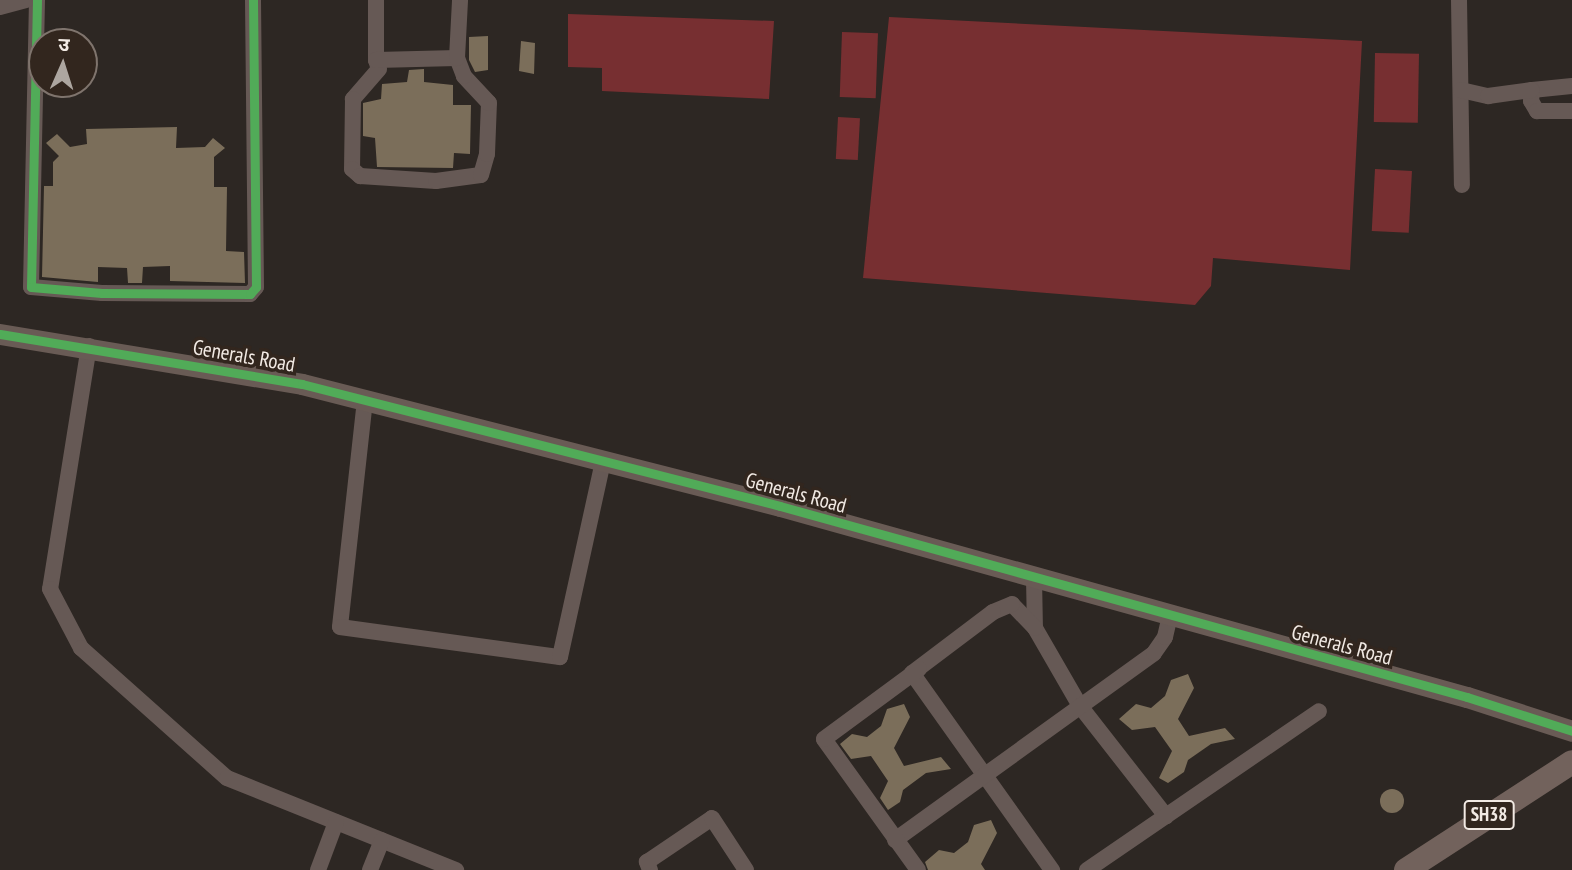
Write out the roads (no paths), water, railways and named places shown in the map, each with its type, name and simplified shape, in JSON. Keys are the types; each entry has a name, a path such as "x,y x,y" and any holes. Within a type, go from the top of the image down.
{"main road":[{"name":"SH38","path":"1406,870 1572,762"}],"street":[{"path":"0,7 26,0"},
{"path":"37,0 31,287 102,293 250,294 256,287 253,0"},
{"path":"376,0 376,60 379,69 354,99 352,169 360,176 474,179 481,175 487,154 489,103 464,76 457,58 460,0"},
{"path":"1459,0 1462,185"},
{"path":"376,60 457,58"},
{"path":"1461,90 1488,96 1572,86"},
{"path":"1532,90 1531,101 1537,111 1572,111"},
{"name":"Generals Road","path":"0,334 89,346 302,384 603,461 1034,578 1467,697 1572,731"},
{"path":"89,346 50,589 63,622 81,648 227,778 456,870"},
{"path":"365,400 340,627 561,657 603,461"},
{"path":"1034,578 1035,628"},
{"path":"918,870 824,739 993,612 1012,604 1035,628 1080,706 1166,816"},
{"path":"895,840 1153,653 1166,637 1170,616"},
{"path":"919,668 912,673 1052,870"},
{"path":"1087,870 1319,711"},
{"path":"650,870 647,862 712,818 746,870"},
{"path":"318,870 336,822"},
{"path":"370,870 382,840"}]}
